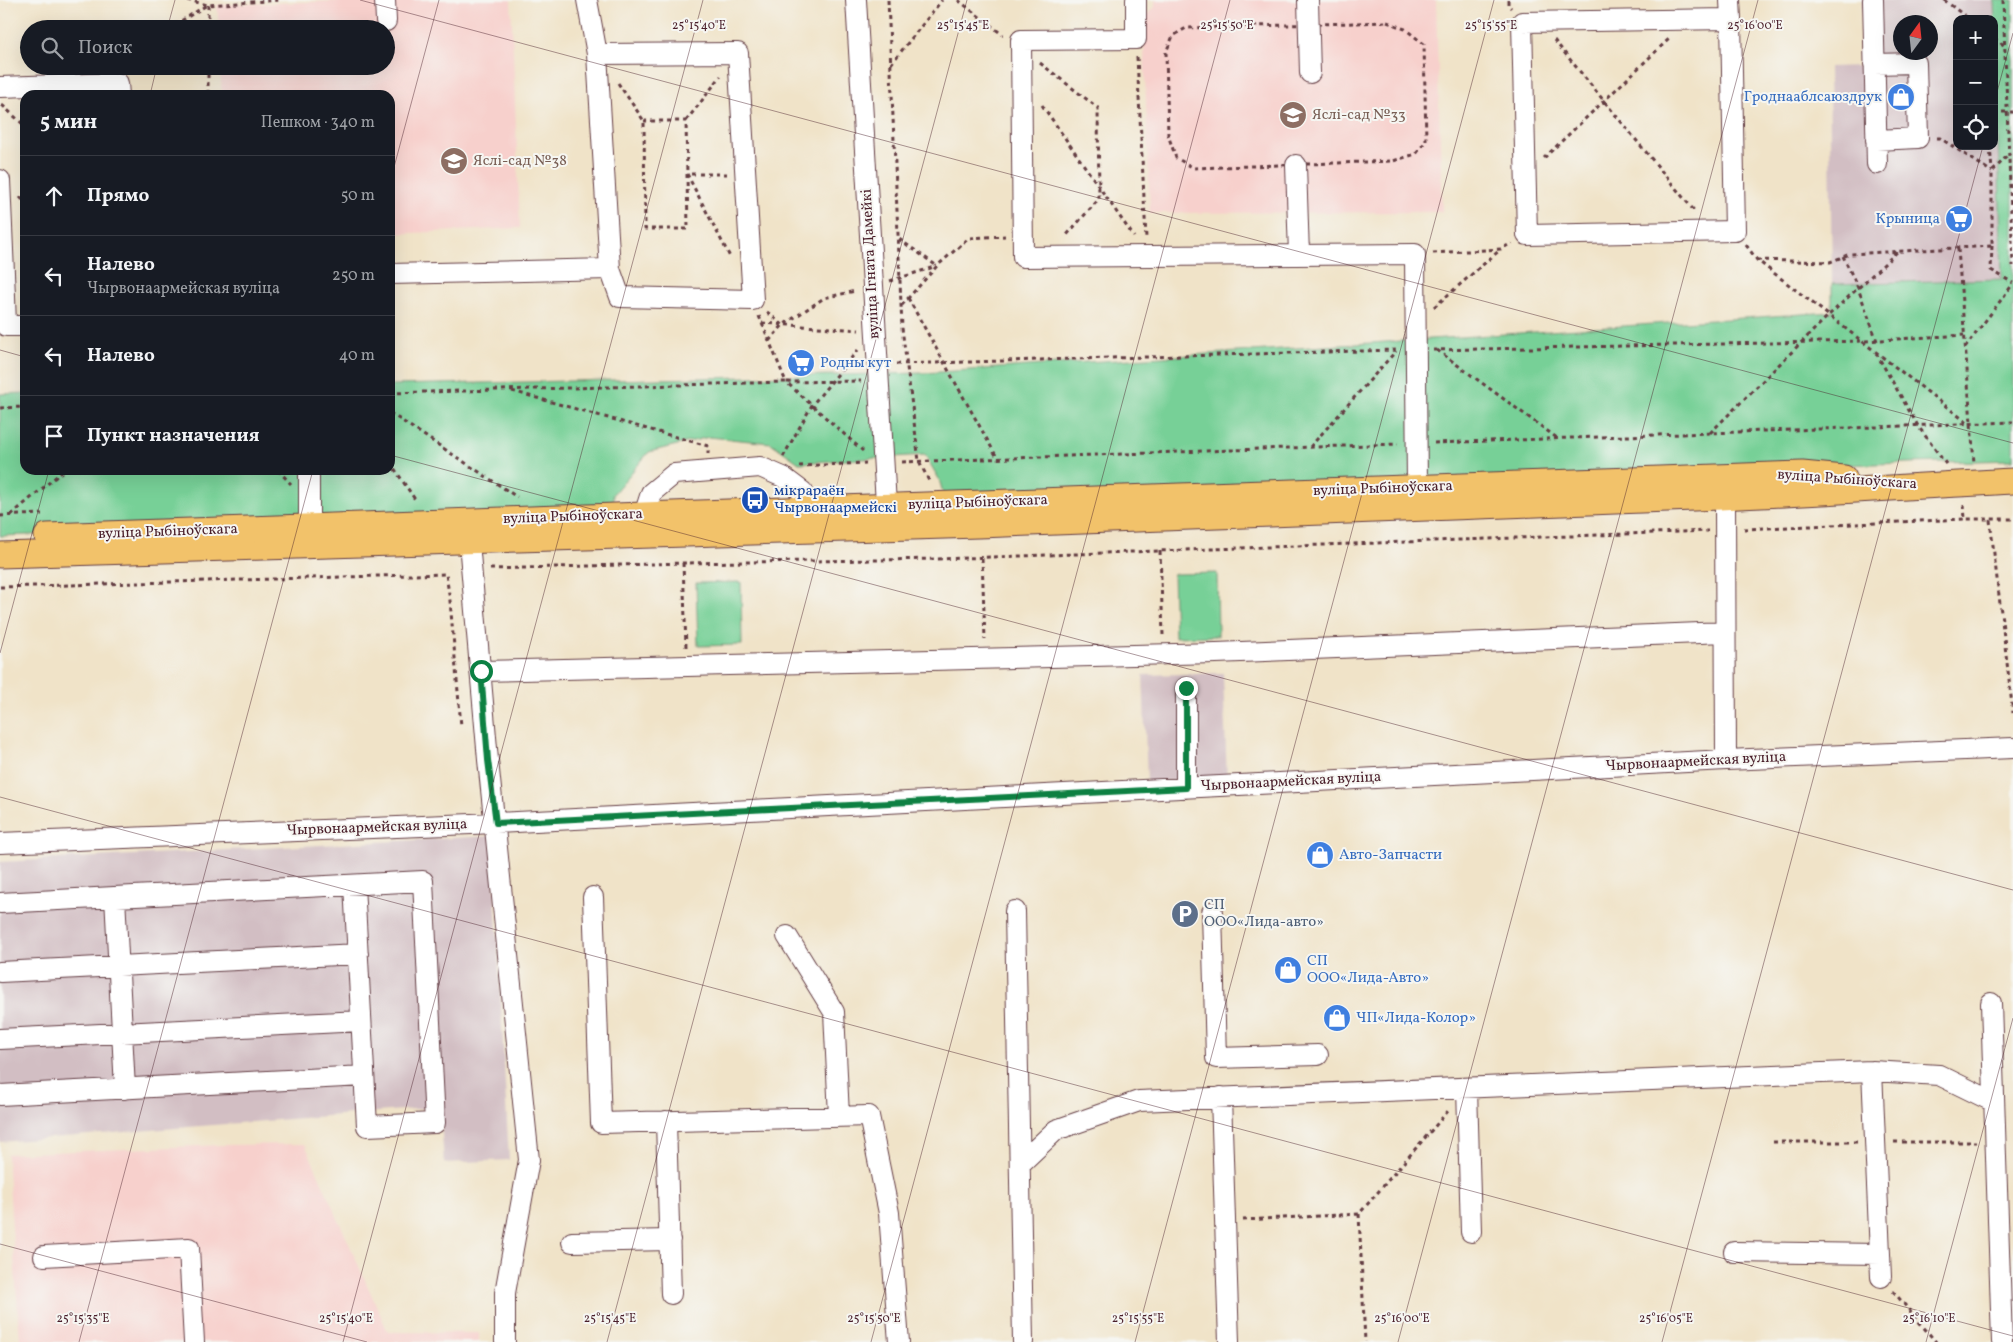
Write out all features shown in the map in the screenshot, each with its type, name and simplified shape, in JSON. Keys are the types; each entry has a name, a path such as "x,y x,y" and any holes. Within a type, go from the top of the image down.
{"main road":[{"name":"вуліца Рыбіноўскага","path":"0,555 469,542 808,520 936,515 1417,488 1802,474 1926,486"},
{"name":"вуліца Рыбіноўскага","path":"936,515 1725,497 2013,481"},
{"name":"вуліца Рыбіноўскага","path":"0,538 644,515 808,520"}],"street":[{"path":"385,0 386,20"},
{"path":"587,0 597,54 610,269 620,296 753,300 738,53 597,54"},
{"name":"вуліца Ігната Дамейкі","path":"856,0 874,331 880,380 886,517"},
{"path":"1136,0 1136,39 1021,40 1023,257 1415,254 1417,488"},
{"path":"1308,0 1310,73"},
{"path":"1873,0 1877,164"},
{"path":"1731,9 1735,231 1527,235 1522,22 1690,19 1731,9"},
{"path":"1874,64 1916,63 1918,138 1876,140"},
{"path":"0,87 118,83 119,90"},
{"path":"1296,165 1299,255"},
{"path":"0,180 2,296 6,326 20,326"},
{"path":"395,274 610,269"},
{"path":"644,515 651,493 674,474 760,467 784,477 804,492 808,520"},
{"path":"309,475 309,527"},
{"path":"1725,497 1724,632 1726,760"},
{"path":"469,542 488,760 496,823 529,1160 505,1292 505,1342"},
{"path":"481,671 1164,654 1724,632"},
{"path":"1186,688 1186,788"},
{"name":"Чырвонаармейская вуліца","path":"0,844 496,823 1726,760 2013,748"},
{"path":"0,903 423,881 435,1123 367,1126 354,885"},
{"path":"114,897 124,1089"},
{"path":"593,897 601,1123 869,1116 889,1213 899,1342"},
{"path":"1015,911 1023,1342"},
{"path":"1212,912 1216,1058 1318,1055"},
{"path":"787,936 834,1012 839,1116"},
{"path":"0,972 358,954"},
{"path":"1991,1002 2002,1342"},
{"path":"0,1039 362,1021"},
{"path":"1020,1164 1056,1130 1139,1101 1872,1072 1939,1075 1994,1102"},
{"path":"1872,1072 1881,1277"},
{"path":"0,1095 364,1076"},
{"path":"1467,1088 1471,1232"},
{"path":"1222,1097 1229,1342"},
{"path":"666,1121 671,1294"},
{"path":"572,1242 670,1240"},
{"path":"44,1256 189,1248 194,1342"},
{"path":"1734,1252 1880,1254"}],"path":[{"path":"187,0 208,5 281,0"},
{"path":"888,0 902,328 919,461 935,493 938,559"},
{"path":"891,64 942,0"},
{"path":"958,0 1098,108 1100,199 1046,257"},
{"path":"1944,0 1964,15"},
{"path":"2003,0 2013,266"},
{"path":"183,20 208,5"},
{"path":"208,5 208,20"},
{"path":"1525,176 1690,19"},
{"path":"1387,22 1405,29 1424,44 1426,141 1416,154 1393,161 1194,168 1176,158 1168,135 1166,52 1172,36 1186,28 1308,24 1387,22"},
{"path":"1540,22 1712,232"},
{"path":"1136,39 1147,256"},
{"path":"1998,41 2005,46"},
{"path":"597,54 644,121 645,229 688,229 686,121 738,53"},
{"path":"208,75 208,90"},
{"path":"1022,76 1147,256"},
{"path":"0,103 20,121"},
{"path":"1998,112 2013,112"},
{"path":"644,121 686,121"},
{"path":"1918,138 1940,138 1992,172"},
{"path":"1965,349 2013,284 1991,270 1992,172 1990,150"},
{"path":"1992,172 2010,153"},
{"path":"687,174 746,174"},
{"path":"687,174 731,258"},
{"path":"1735,231 1757,260 1970,424"},
{"path":"901,305 937,266 969,238 1023,234"},
{"path":"1415,324 1501,249 1527,235"},
{"path":"898,239 937,266"},
{"path":"1757,260 1830,262 1850,254 1992,246"},
{"path":"1415,254 1501,249"},
{"path":"1958,249 1974,467 1961,484"},
{"path":"1710,433 1829,315 1897,252"},
{"path":"1843,256 1858,288 1877,341"},
{"path":"769,341 783,325 824,298 872,288 937,266"},
{"path":"908,298 998,459"},
{"path":"753,300 786,382 866,453"},
{"path":"762,323 874,331 902,328"},
{"path":"774,473 812,405 874,331"},
{"path":"1310,447 1397,350"},
{"path":"1437,350 1558,438"},
{"path":"1875,351 1918,426"},
{"path":"395,394 880,380"},
{"path":"509,390 708,446 710,471"},
{"path":"0,408 20,407"},
{"path":"395,416 517,497"},
{"path":"868,458 869,463"},
{"path":"395,470 416,501"},
{"path":"0,516 10,516 58,475"},
{"path":"487,569 683,563 982,558 1965,519 2013,519"},
{"path":"1990,520 2013,713"},
{"path":"1160,551 1164,654"},
{"path":"982,558 986,659"},
{"path":"683,563 686,666"},
{"path":"0,587 446,574 461,726"},
{"path":"1364,1342 1359,1214 1467,1088"},
{"path":"1225,1221 1359,1214"},
{"path":"1881,1277 1936,1342"}],"shaded area":[{"name":"Яслі-сад №38","path":"370,0 511,0 520,228 395,234 395,90 222,90 221,75 395,75 395,20 218,20 217,5"},
{"name":"Яслі-сад №33","path":"1155,0 1436,0 1442,212 1150,213 1143,18 1155,7"},
{"path":"1862,0 1994,0 1994,15 1953,15 1953,150 1998,150 1998,140 2002,279 1832,284 1829,67 1865,66"},
{"path":"1223,673 1227,780 1147,782 1143,675"},
{"path":"492,836 509,1160 444,1163 440,1107 0,1142 0,862"},
{"path":"305,1144 388,1332 479,1333 479,1342 20,1342 7,1154 223,1145"}],"green space":[{"path":"1994,0 2013,0 2013,460 1839,465 946,504 939,479 925,455 799,463 771,443 709,437 649,452 613,494 614,515 0,536 0,394 20,393 20,475 395,475 395,385 924,373 1832,312 1832,284 2002,279 1998,140 1998,15 1994,15"},
{"path":"1217,573 1218,636 1175,637 1173,574"},
{"path":"741,582 742,645 698,646 696,583"}],"place":[{"name":"Гроднааблсаюздрук","path":"1901,97"},
{"name":"Яслі-сад №33","path":"1293,115"},
{"name":"Яслі-сад №38","path":"454,161"},
{"name":"Крыница","path":"1959,219"},
{"name":"Родны кут","path":"801,363"},
{"name":"мікрараён Чырвонаармейскі","path":"755,500"},
{"name":"Авто-Запчасти","path":"1320,855"},
{"name":"СП ООО«Лида-авто»","path":"1185,914"},
{"name":"СП ООО«Лида-Авто»","path":"1288,970"},
{"name":"ЧП«Лида-Колор»","path":"1337,1018"}],"route":[{"path":"481,671 488,760 496,823 1186,788 1186,688"}]}
